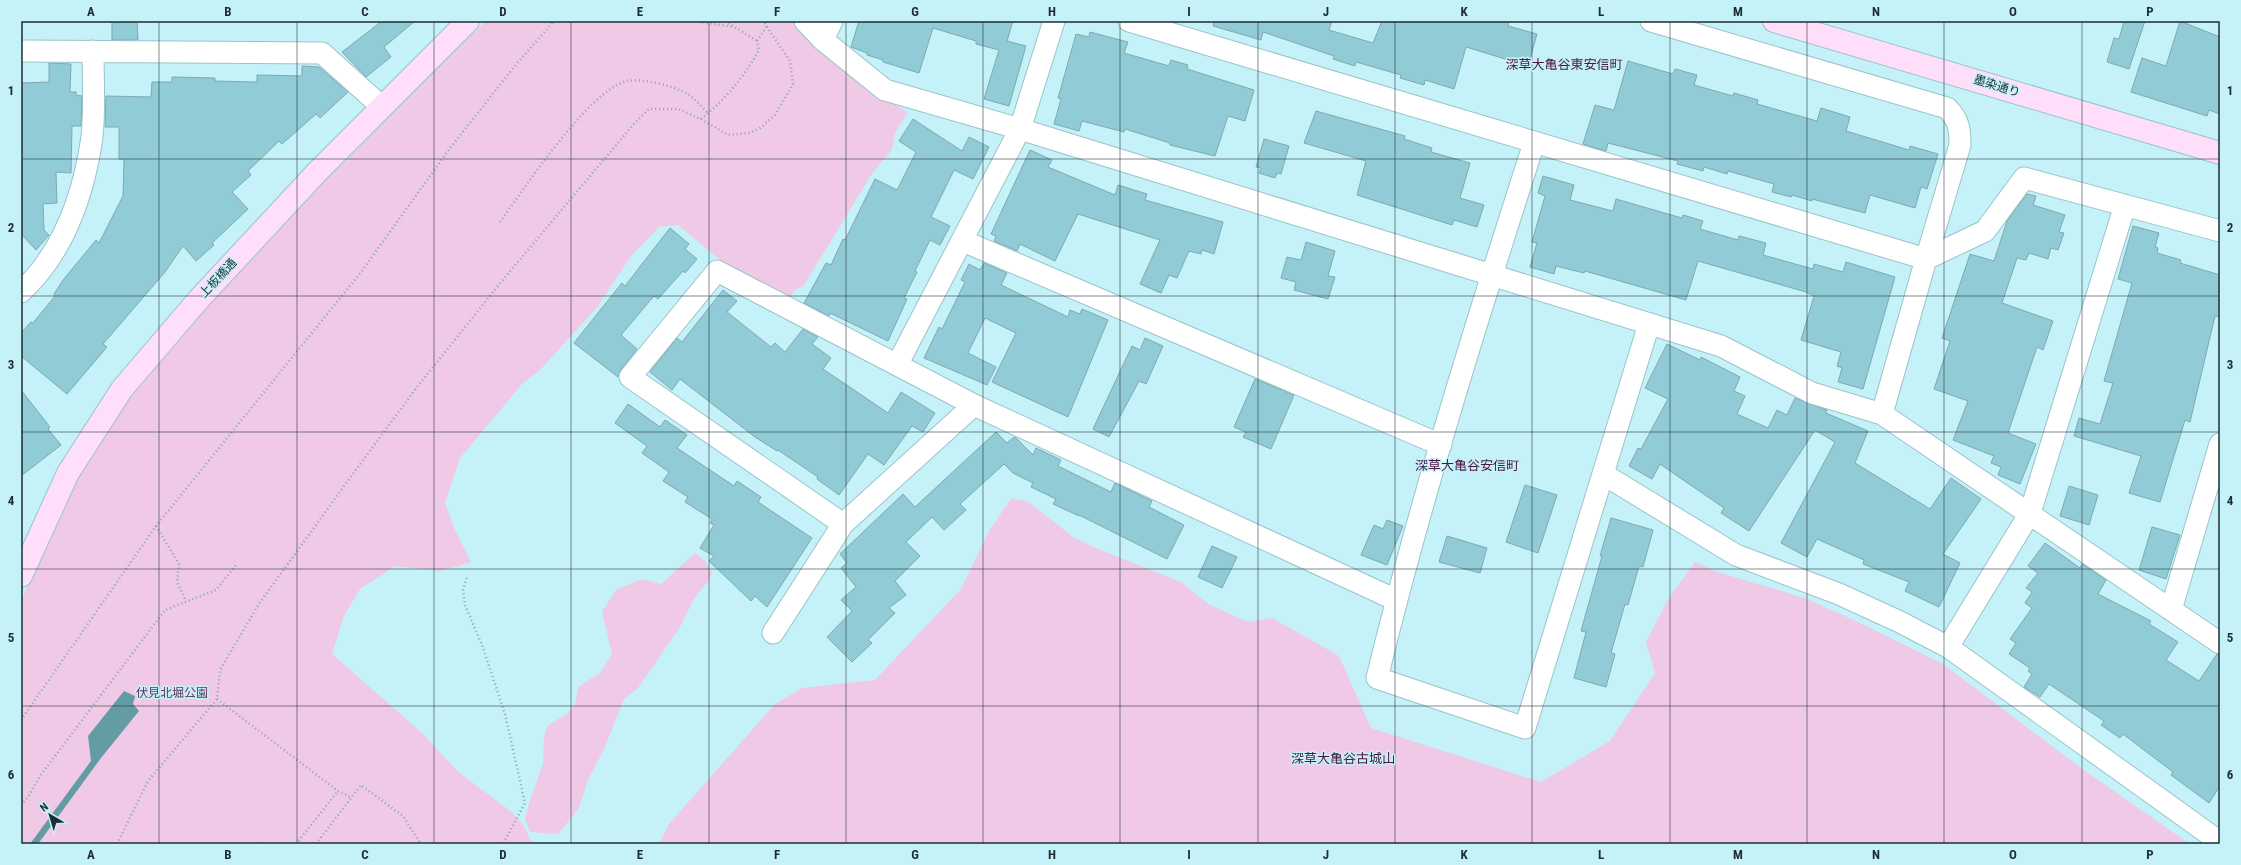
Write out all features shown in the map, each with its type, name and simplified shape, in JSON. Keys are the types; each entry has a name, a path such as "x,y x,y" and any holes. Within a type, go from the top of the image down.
{"street":[{"name":"上板橋通","path":"21,576 68,473 122,389 199,299 318,171 468,21"},
{"path":"805,21 823,40 885,90 1020,129 1721,346 1812,392 1882,414 2220,643"},
{"path":"823,40 832,21"},
{"path":"897,365 963,241 1020,129 1054,21"},
{"path":"1129,21 1534,143 1926,258 1985,231 2024,178 2220,231"},
{"path":"1652,21 1947,108 1958,122 1960,129 1960,145 1882,414"},
{"name":"墨染通り","path":"1774,21 2220,154"},
{"path":"21,51 322,53 382,107"},
{"path":"21,292 53,252 74,213 83,184 92,136 93,51"},
{"path":"1534,143 1491,275 1441,445 1396,600 1377,678 1525,728 1649,324"},
{"path":"1948,647 2030,513 2125,205"},
{"path":"963,241 1441,445"},
{"path":"842,524 630,377 717,271 974,406 1396,600"},
{"path":"773,633 842,524 974,406"},
{"path":"2171,610 2220,444"},
{"path":"1603,474 1736,555 1839,594 1900,622 1948,647 2220,842"}],"path":[{"path":"21,720 156,526 362,271 451,148 514,68 554,21"},
{"path":"695,21 734,28"},
{"path":"725,21 757,41"},
{"path":"117,844 148,781 217,699 220,670 259,604 417,387 511,270 633,125 649,109 678,109 701,119 728,134 750,133 760,128 775,115 793,84 790,62 763,21"},
{"path":"701,119 719,105 749,67 759,50 757,41 767,26"},
{"path":"500,222 570,129 603,95 626,81 644,79 688,94 708,113"},
{"path":"156,526 179,564 177,582 186,601"},
{"path":"21,805 28,798 40,776 165,610 216,590 236,565"},
{"path":"467,578 463,589 464,605 482,645 505,714 525,803 503,844"},
{"path":"217,699 338,791 352,798"},
{"path":"316,844 361,785 403,816 421,844"},
{"path":"296,844 338,791"},
{"path":"260,844 265,844"}],"green space":[{"name":"伏見北堀公園","path":"486,21 801,21 874,92 908,112 895,133 892,150 873,172 804,285 794,291 788,300 721,261 678,225 659,227 631,256 598,306 539,371 522,384 460,458 445,503 455,530 471,562 441,571 395,566 360,589 344,616 332,654 423,734 457,771 513,813 523,825 533,844 21,844 21,601 74,481 121,408 210,302 289,220 319,184 345,162 437,67"},
{"path":"1011,499 1027,501 1073,537 1098,549 1181,582 1208,604 1248,622 1272,618 1339,656 1371,728 1541,782 1610,741 1655,673 1646,642 1670,596 1695,562 1717,572 1805,598 1943,664 2085,771 2190,844 659,844 669,824 775,704 802,688 875,680 961,589 989,531"},
{"path":"695,553 705,561 712,573 709,580 694,599 680,627 638,688 624,699 604,749 588,780 579,808 558,834 530,832 525,820 529,803 543,764 544,737 547,726 567,714 575,704 578,687 600,673 612,654 602,612 616,590 642,579 661,584"}],"water":[{"path":"124,691 135,696 133,704 139,711 101,758 38,844 30,844 91,761 88,736"}],"building":[{"path":"112,21 137,21 138,40 112,40"},
{"path":"382,21 415,21 384,47 391,57 366,77 342,52"},
{"path":"859,21 1013,21 1007,41 1026,46 1009,106 984,99 999,50 976,44 976,41 933,28 919,73 883,62 883,60 867,55 867,53 851,47"},
{"path":"1214,21 1332,21 1329,30 1373,43 1382,21 1509,21 1508,26 1537,34 1528,66 1466,47 1454,89 1425,80 1424,85 1400,78 1401,75 1356,62 1355,66 1333,59 1334,56 1263,32 1261,40 1213,26"},
{"path":"2124,21 2145,21 2129,69 2107,62 2114,38 2119,39"},
{"path":"2180,21 2220,37 2220,114 2209,110 2207,116 2131,92 2142,58 2166,66"},
{"path":"1090,32 1128,42 1124,53 1169,66 1171,60 1188,65 1187,69 1254,90 1245,121 1228,116 1215,156 1170,145 1170,143 1125,129 1124,132 1082,121 1079,131 1054,124 1061,99 1058,98 1076,34 1089,37"},
{"path":"1628,61 1673,74 1675,69 1697,75 1694,85 1733,96 1734,93 1758,100 1757,104 1817,121 1821,108 1850,117 1846,131 1909,150 1910,146 1938,154 1927,189 1921,187 1915,208 1870,195 1865,213 1812,199 1812,201 1792,195 1791,197 1772,192 1774,184 1728,171 1727,174 1704,167 1703,171 1677,164 1678,161 1608,143 1606,151 1583,144 1595,105 1614,110"},
{"path":"49,63 71,64 70,92 76,92 76,95 82,96 81,126 72,126 71,173 56,172 57,203 43,204 44,230 49,235 36,250 21,234 21,83 49,82"},
{"path":"302,66 319,67 348,92 320,118 316,114 282,144 279,141 248,171 251,175 232,192 248,209 212,243 214,245 196,261 183,246 165,272 103,344 107,347 67,394 21,356 21,333 31,322 33,323 55,296 54,294 63,280 96,240 99,243 123,196 124,159 119,159 119,127 105,127 106,96 151,97 152,82 172,82 172,77 215,78 215,81 257,82 257,75 302,76"},
{"path":"1316,111 1405,136 1404,139 1432,148 1431,152 1470,163 1460,198 1484,205 1477,227 1454,220 1452,225 1357,195 1366,161 1304,143"},
{"path":"913,119 962,151 969,137 989,147 973,179 954,170 931,217 950,226 940,245 930,240 915,271 917,272 904,298 907,299 888,341 830,313 829,316 804,303 826,263 831,265 875,179 897,190 916,152 899,141"},
{"path":"1264,139 1289,146 1281,174 1277,173 1275,178 1259,173 1261,168 1256,167"},
{"path":"1030,150 1052,160 1048,167 1115,195 1118,185 1147,194 1145,200 1223,222 1214,254 1202,250 1201,254 1189,251 1177,278 1169,275 1161,293 1140,284 1160,240 1078,214 1055,261 1020,244 1017,251 994,241 996,236 991,234"},
{"path":"1543,176 1574,185 1570,200 1613,211 1616,199 1682,218 1683,215 1703,221 1700,229 1738,240 1739,236 1766,243 1763,255 1813,269 1814,264 1843,272 1846,262 1895,277 1863,389 1838,382 1842,368 1837,366 1841,352 1801,340 1814,296 1806,292 1698,261 1686,300 1585,271 1584,273 1556,266 1554,274 1530,267 1537,243 1532,242 1545,196 1538,193"},
{"path":"2027,194 2036,196 2033,205 2065,215 2059,232 2064,233 2058,250 2051,248 2048,259 2029,253 2026,260 2017,258 2002,303 2053,321 2043,350 2037,347 2008,433 2036,444 2020,484 1998,475 2001,467 1991,463 1994,456 1953,440 1968,401 1934,389 1950,341 1942,338 1970,254 1994,261 2007,221"},
{"path":"2133,226 2159,233 2155,247 2158,248 2157,253 2181,260 2180,263 2220,275 2220,317 2215,316 2190,422 2185,420 2160,502 2129,493 2141,456 2074,436 2079,418 2100,424 2113,383 2104,381 2132,283 2118,279"},
{"path":"670,228 689,244 685,249 697,259 685,273 683,271 658,299 654,296 621,335 637,349 621,369 618,377 574,343 622,283 625,286"},
{"path":"1306,242 1335,251 1328,276 1335,277 1328,299 1294,290 1296,282 1281,278 1287,257 1301,260"},
{"path":"984,263 1007,273 1001,285 1068,317 1070,310 1080,314 1082,309 1108,320 1068,417 992,382 1016,333 985,318 968,353 996,367 987,385 924,358 939,327 942,329 965,282 961,280 969,264 980,270"},
{"path":"723,290 737,301 727,312 771,347 775,343 785,352 803,329 818,337 812,344 831,358 823,369 888,413 901,392 935,413 923,432 912,426 884,465 868,454 839,495 817,479 818,477 778,450 777,451 755,437 680,379 672,390 650,372 677,338 682,342"},
{"path":"1145,338 1163,346 1146,384 1139,381 1109,437 1093,429 1132,346 1140,350"},
{"path":"1667,344 1700,360 1701,357 1740,377 1734,391 1745,396 1737,414 1768,428 1777,410 1787,415 1795,398 1827,410 1826,413 1868,431 1855,463 1930,509 1951,478 1981,499 1943,554 1960,563 1939,607 1905,591 1909,582 1863,564 1864,560 1817,539 1807,557 1781,543 1835,442 1815,430 1749,531 1721,513 1724,508 1660,464 1652,479 1629,466 1638,448 1641,449 1668,399 1645,388"},
{"path":"1255,379 1294,395 1271,449 1243,437 1246,432 1234,427"},
{"path":"21,390 50,427 48,429 61,445 21,476"},
{"path":"628,404 660,427 665,420 687,435 677,448 734,486 737,481 761,497 758,502 812,538 767,607 755,596 751,601 709,561 714,556 700,548 714,525 710,523 712,519 685,502 688,497 663,481 669,472 642,453 647,446 615,423"},
{"path":"996,432 1007,443 1014,437 1016,438 1033,455 1036,448 1061,460 1058,466 1111,492 1115,483 1152,501 1149,507 1184,525 1167,559 1079,515 1053,504 1056,499 1031,487 1033,483 1013,473 1004,464 960,504 966,510 944,530 932,517 906,542 920,556 895,581 906,595 889,608 895,613 868,640 872,643 852,662 827,637 852,611 841,600 856,587 841,568 847,563 840,554 903,494 915,507"},
{"path":"1525,485 1557,495 1538,553 1506,542"},
{"path":"2069,486 2098,495 2089,525 2060,516"},
{"path":"1611,518 1653,530 1643,567 1639,566 1628,605 1625,604 1611,653 1615,654 1606,687 1574,678 1586,632 1581,631"},
{"path":"1387,520 1403,526 1387,565 1361,555 1374,525 1383,529"},
{"path":"2152,527 2180,535 2166,579 2139,570"},
{"path":"1447,536 1487,548 1480,573 1439,562"},
{"path":"2045,543 2080,568 2082,564 2106,580 2098,594 2151,621 2149,624 2178,642 2166,660 2199,681 2217,654 2220,655 2220,786 2209,803 2171,775 2173,772 2123,734 2120,738 2101,725 2104,721 2049,684 2040,697 2024,687 2032,674 2028,671 2030,668 2009,654 2016,643 2010,639 2032,608 2025,603 2032,592 2026,588 2038,573 2028,566"},
{"path":"1212,546 1237,557 1222,588 1198,577"}],"district":[{"name":"深草大亀谷東安信町","path":"1564,64"},
{"name":"深草大亀谷安信町","path":"1467,465"},
{"name":"深草大亀谷古城山","path":"1343,758"}]}
